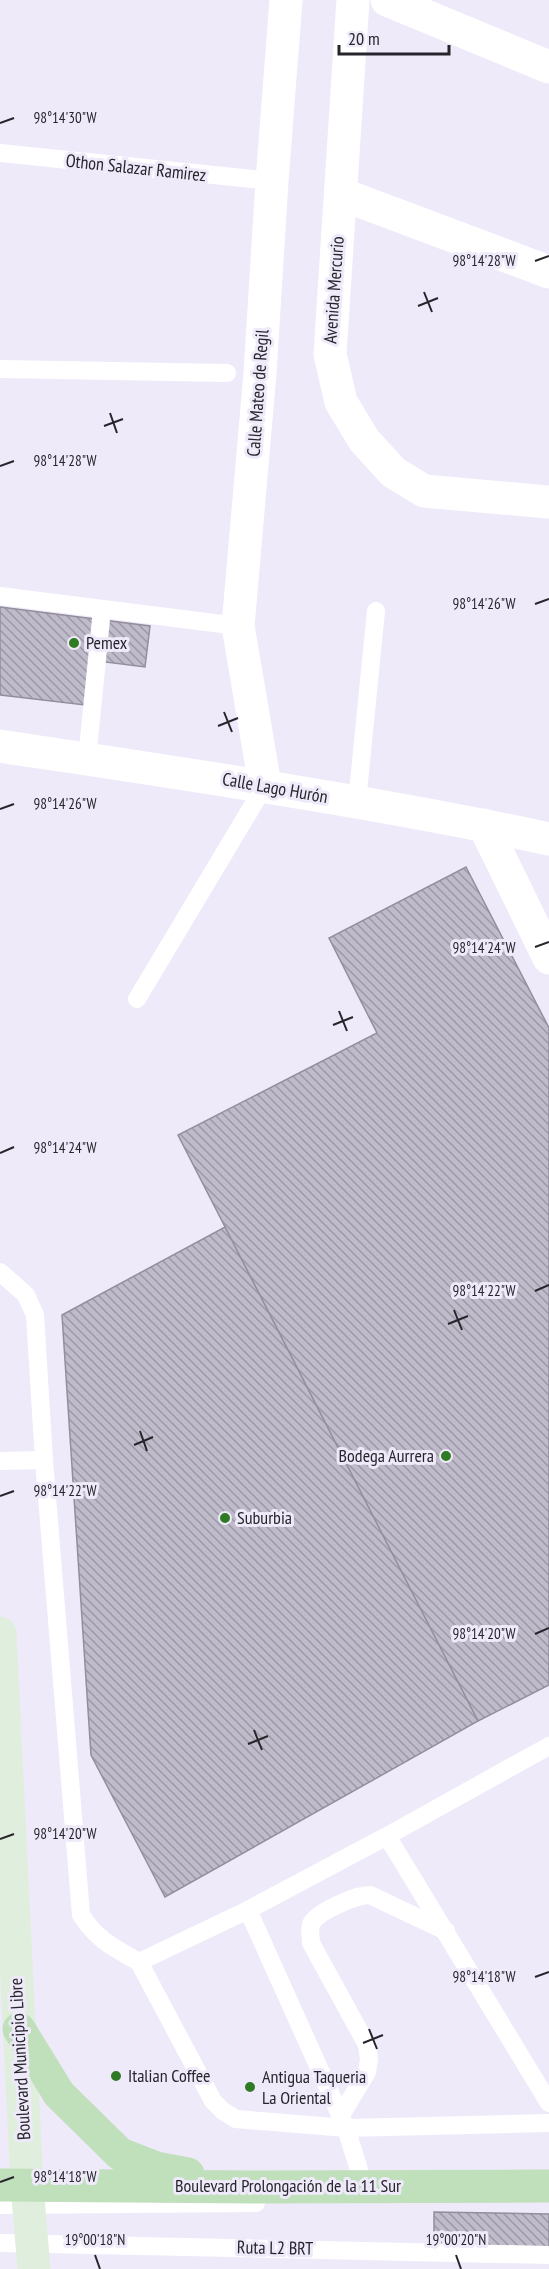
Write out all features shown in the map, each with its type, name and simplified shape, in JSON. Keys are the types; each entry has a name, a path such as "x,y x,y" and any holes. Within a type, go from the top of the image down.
{"main road":[{"name":"Boulevard Municipio Libre","path":"0,1633 19,2029 14,2195 33,2256"},
{"path":"19,2029 59,2094 120,2154 156,2168 254,2187"},
{"name":"Boulevard Prolongación de la 11 Sur","path":"14,2195 254,2187 549,2187"}],"street":[{"name":"Calle Mateo de Regil","path":"265,785 238,626 260,373 286,0"},
{"name":"Avenida Mercurio","path":"353,0 330,354 341,402 364,440 393,472 424,491 549,502"},
{"path":"387,0 549,67"},
{"path":"341,194 549,272"},
{"name":"Calle Lago Hurón","path":"0,747 265,785 549,839"},
{"path":"484,825 549,958"}],"lane":[{"name":"Othon Salazar Ramirez","path":"0,153 272,181"},
{"path":"0,369 227,373"},
{"path":"0,596 238,626"},
{"path":"87,759 102,609"},
{"path":"357,802 376,611"},
{"path":"137,999 265,785"},
{"path":"0,1272 26,1295 35,1315 44,1460 81,1916 104,1942 139,1962 213,2101 236,2119 549,2123"},
{"path":"0,1461 44,1460"},
{"path":"139,1962 248,1910 549,1746"},
{"path":"387,1836 549,2103"},
{"path":"344,2122 367,2072 369,2059 367,2046 311,1943 310,1927 316,1917 360,1895 370,1895 446,1931"},
{"path":"248,1910 344,2122 364,2186"},
{"path":"14,2195 549,2201"},
{"name":"Ruta L2 BRT","path":"0,2243 33,2256 549,2254"}],"building":[{"name":"Pemex","path":"0,607 150,626 145,667 90,660 85,705 0,695"},
{"name":"Bodega Aurrera","path":"466,867 549,1028 549,1685 478,1721 178,1135 377,1033 329,938"},
{"name":"Suburbia","path":"225,1227 478,1721 165,1897 91,1755 62,1315"},
{"path":"434,2212 549,2214 549,2253 434,2250"}],"place":[{"name":"Pemex","path":"74,643"},
{"name":"Bodega Aurrera","path":"446,1456"},
{"name":"Suburbia","path":"225,1518"},
{"name":"Italian Coffee","path":"116,2076"},
{"name":"Antigua Taqueria La Oriental","path":"250,2087"}]}
